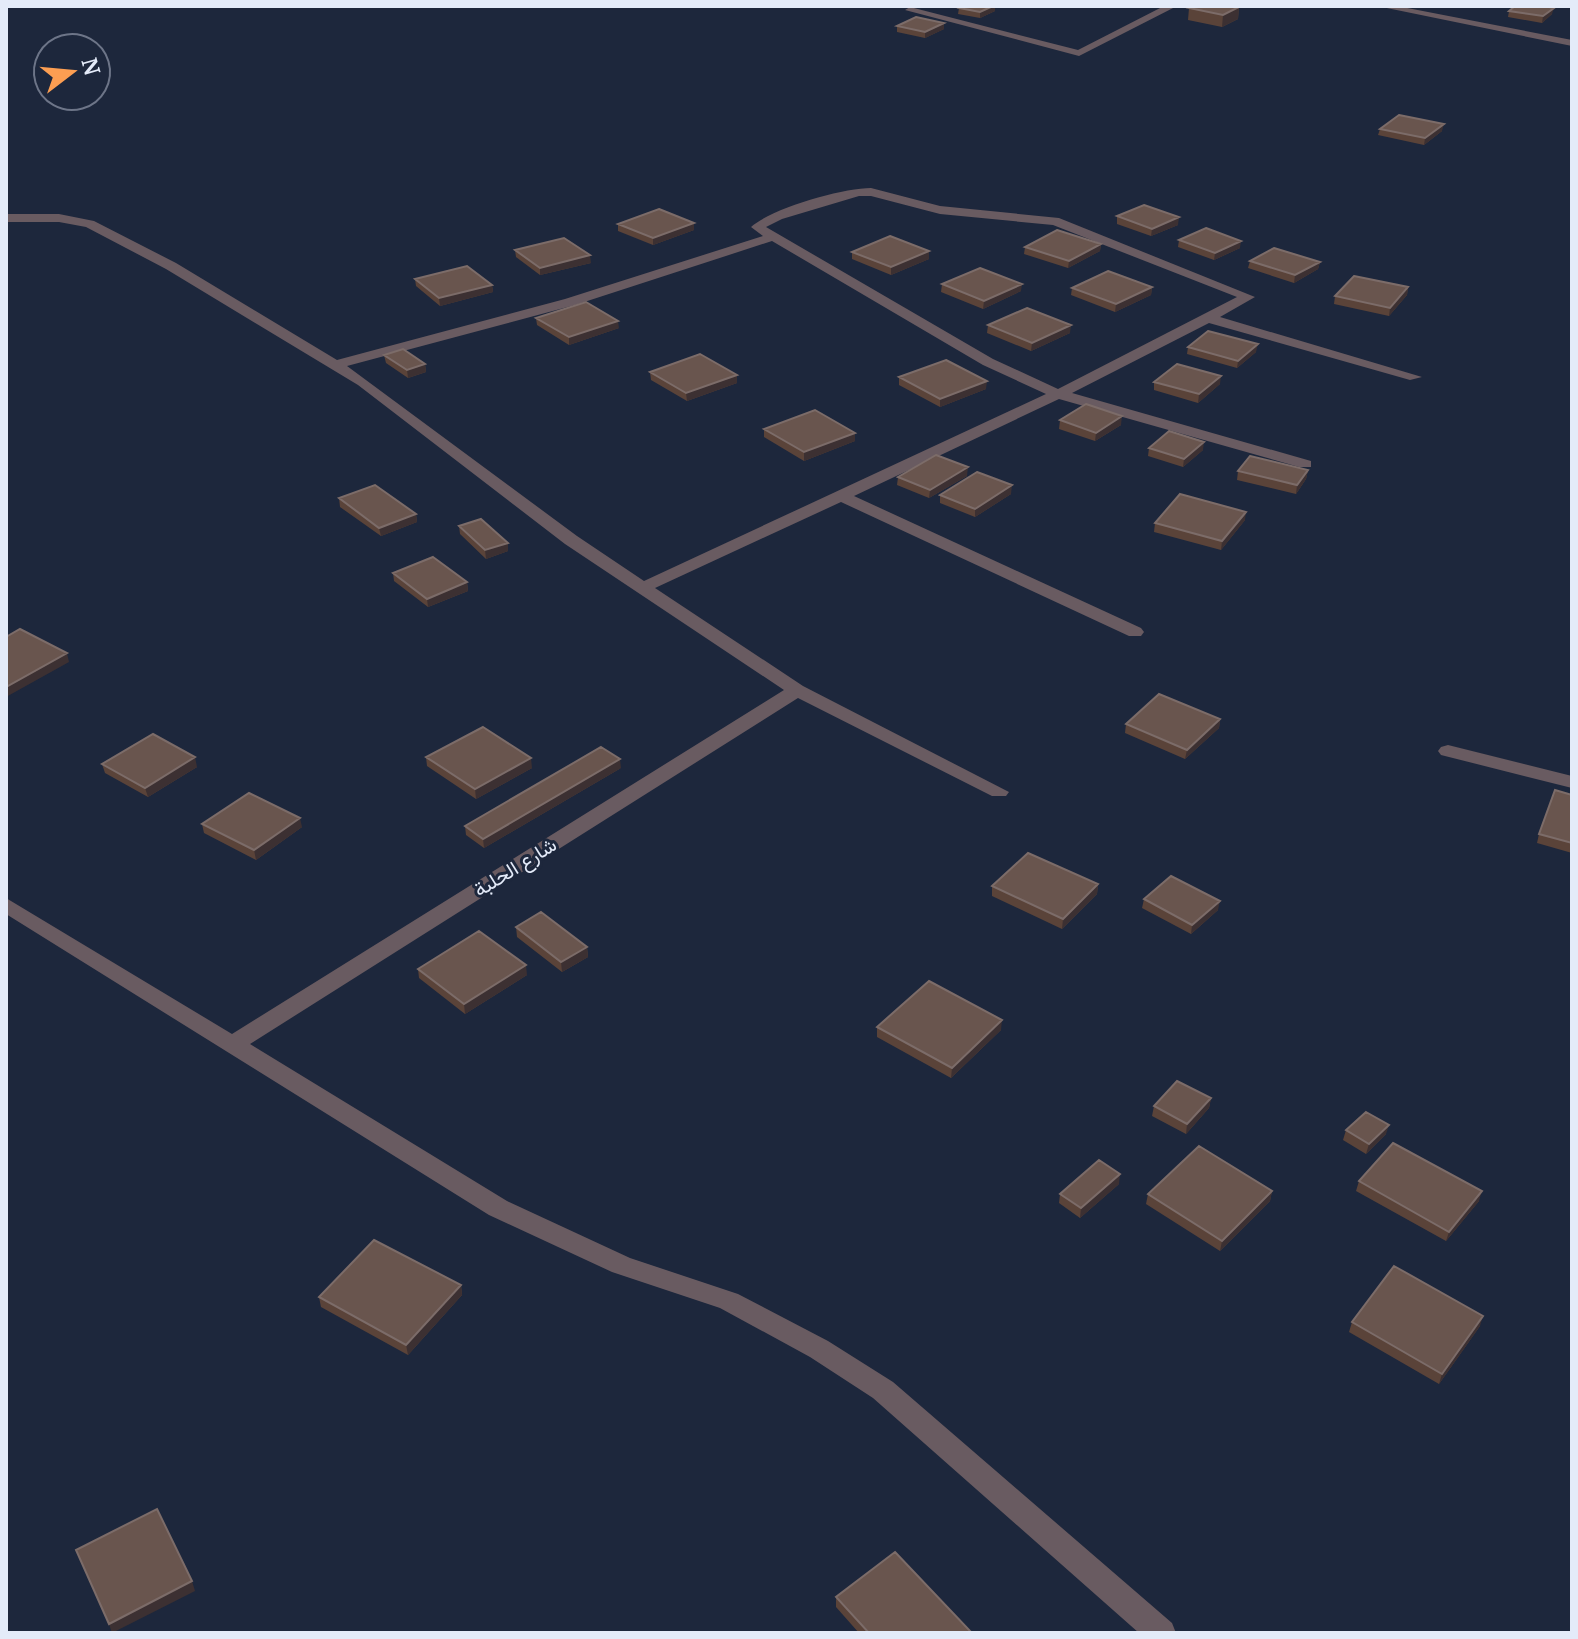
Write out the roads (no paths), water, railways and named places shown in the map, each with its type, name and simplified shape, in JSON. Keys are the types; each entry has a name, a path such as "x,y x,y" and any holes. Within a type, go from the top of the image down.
{"street":[{"path":"920,6 910,10 1079,53 1172,6"},
{"path":"1382,6 1571,41"},
{"path":"642,588 1058,394 1248,297 1049,220 940,210 858,192 757,225 770,238 988,362 1058,394 1305,464"},
{"path":"6,218 59,218 108,230 334,365 440,437 571,540 797,690 999,792"},
{"path":"334,365 570,302 770,238"},
{"path":"1208,318 1415,377"},
{"path":"840,496 1135,632"},
{"name":"شارع الحلبة","path":"233,1044 797,690"},
{"path":"1448,751 1572,782"},
{"path":"6,905 498,1208 621,1265 729,1301 845,1366 883,1390 1161,1633"}]}
